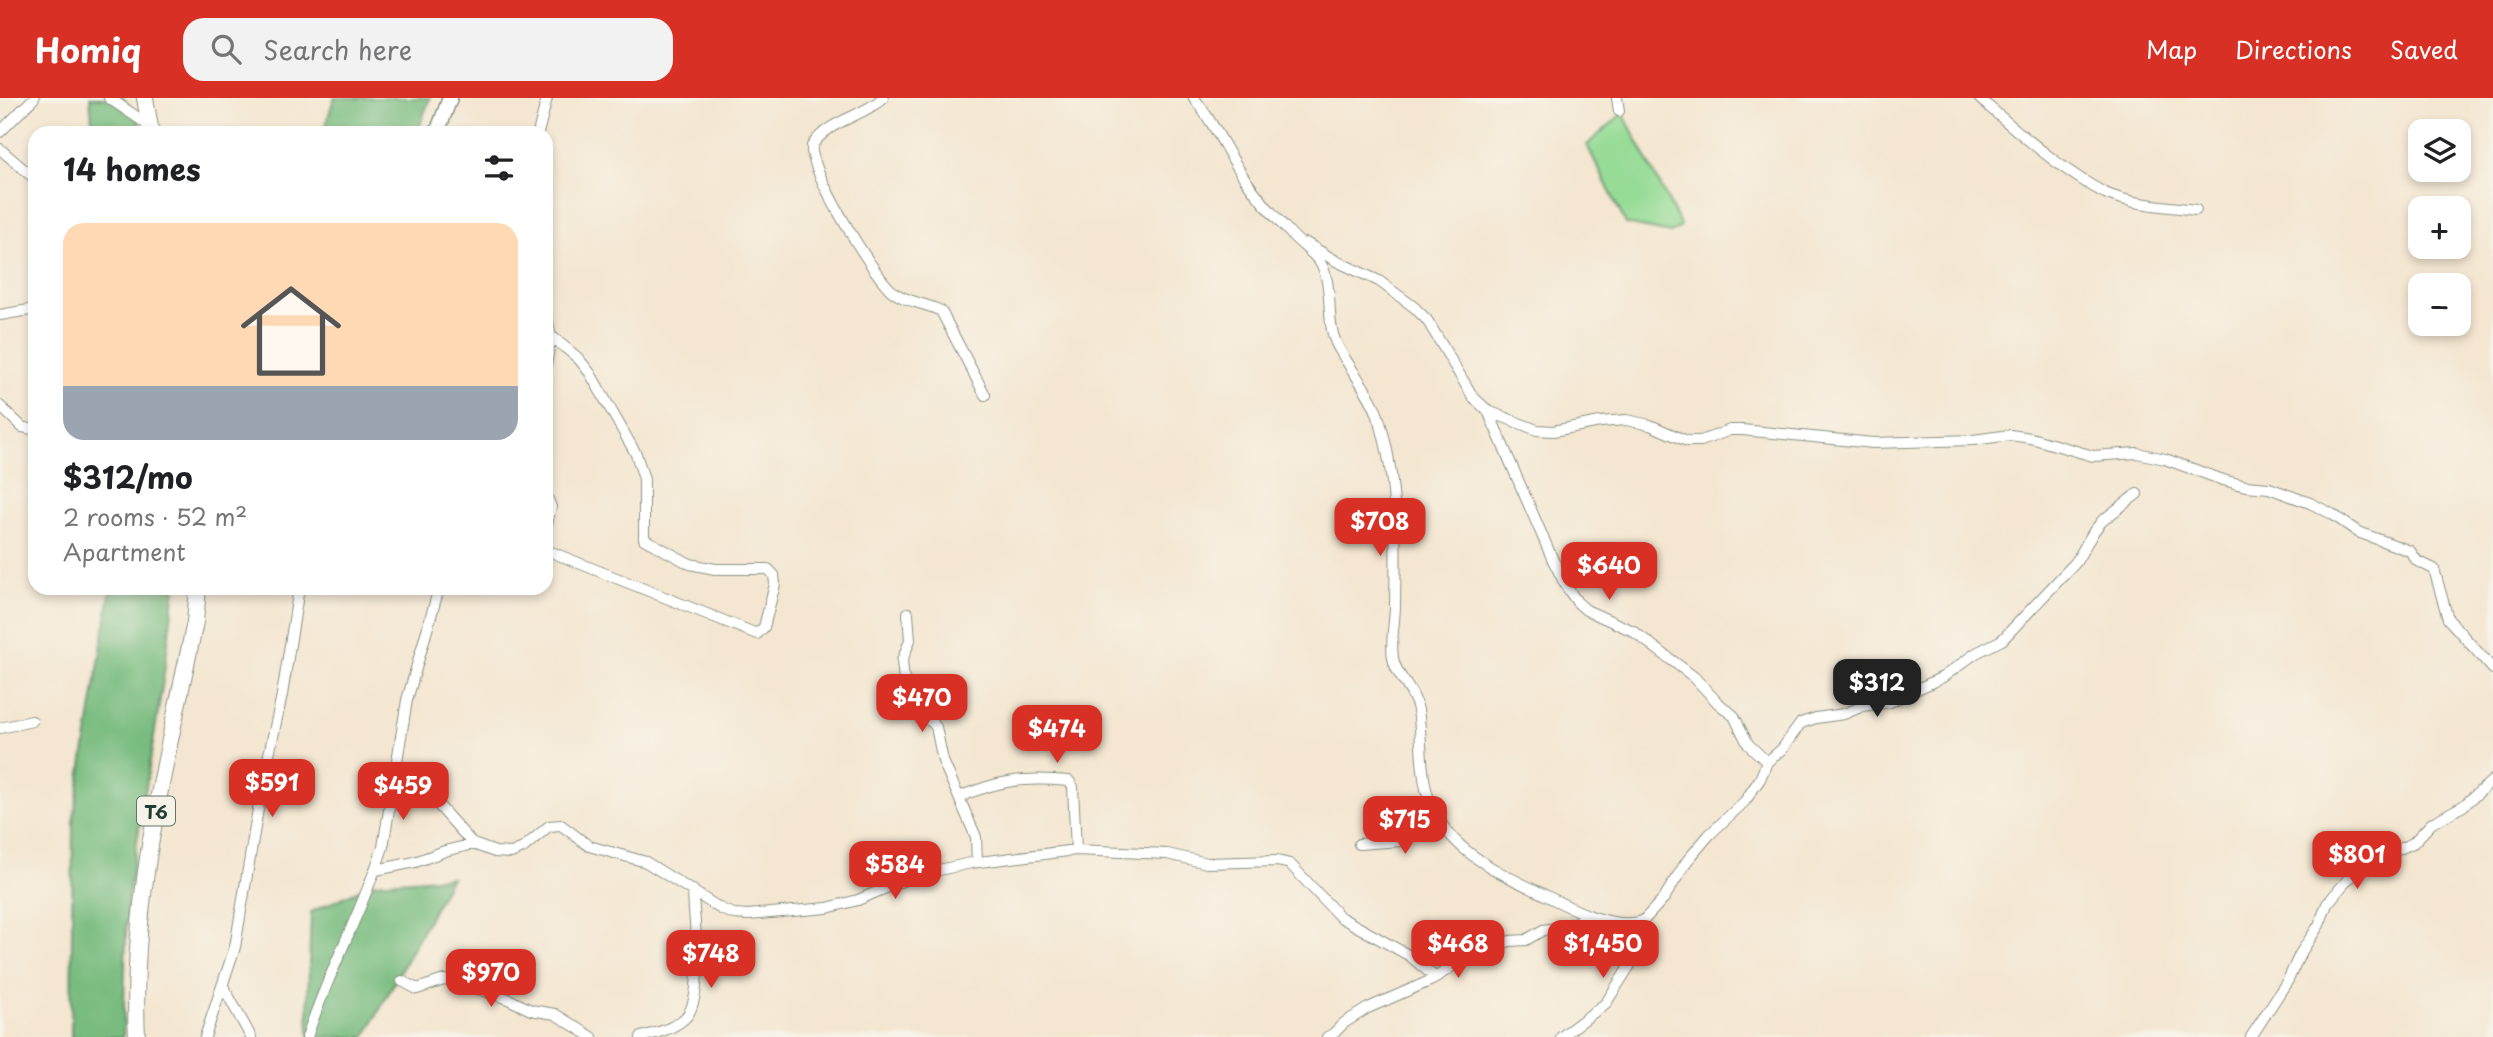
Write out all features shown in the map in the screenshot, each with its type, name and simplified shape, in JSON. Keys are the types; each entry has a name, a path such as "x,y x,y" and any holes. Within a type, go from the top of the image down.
{"highway":[{"path":"145,98 150,126"},
{"name":"T6","path":"137,1037 140,924 150,839 195,622 197,595"}],"main road":[{"path":"440,126 450,98"}],"street":[{"path":"108,98 146,126"},
{"path":"540,126 547,98"},
{"path":"883,98 823,133 812,146 814,163 846,224 887,286 900,296 941,312 985,396"},
{"path":"1194,98 1245,178 1290,234 1320,261 1324,270 1334,338 1355,378 1373,404 1389,457 1395,505 1392,657 1411,689 1418,708 1426,789 1442,825 1473,858 1484,865 1588,917 1625,922 1643,921"},
{"path":"1617,98 1619,111"},
{"path":"1980,98 2065,167 2107,194 2196,210"},
{"path":"0,132 28,100"},
{"path":"0,149 28,174"},
{"path":"1290,234 1336,261 1379,281 1407,300 1427,320 1473,397 1488,411 1537,430 1553,431 1600,422 1626,421 1650,425 1686,441 1701,442 1730,430 1769,431 1873,443 1973,440 2010,435 2031,438 2093,456 2137,453 2165,458 2223,480 2269,488 2293,497 2332,514 2358,532 2410,551 2417,561 2434,569 2448,619 2493,669"},
{"path":"0,314 28,310"},
{"path":"553,339 578,358 590,373 605,395 622,433 636,454 644,479 644,539 690,564 715,569 768,569 774,575 775,584 764,627 757,634 553,553"},
{"path":"0,406 22,427 28,428"},
{"path":"1488,411 1552,558 1577,602 1586,610 1633,631 1695,677 1718,704 1734,716 1748,744 1767,762"},
{"path":"1561,1037 1598,1011 1611,995 1642,946 1643,921 1664,898 1687,861 1745,800 1760,779 1767,762 1782,749 1801,723 1844,714 1863,706 1890,702 1943,677 1976,653 2001,640 2076,562 2102,521 2137,494"},
{"path":"205,1037 235,947 298,595"},
{"path":"307,1037 327,981 376,870 383,847 407,700 437,595"},
{"path":"908,612 910,640 902,661 906,700 918,714 933,723 943,761 976,837 977,862"},
{"path":"0,728 32,721"},
{"path":"396,771 432,798 473,844 495,852 511,853 523,848 549,826 561,825 590,846 646,862 721,909 734,914 788,913 858,900 916,875 977,862 1076,850 1167,854 1207,863 1264,861 1290,864 1340,917 1410,956 1436,978"},
{"path":"959,797 988,785 1020,779 1069,780 1073,787 1076,850"},
{"path":"2251,1037 2319,925 2327,904 2348,879 2379,858 2413,843 2432,823 2463,806 2493,780"},
{"path":"1359,844 1400,841 1442,825"},
{"path":"376,870 415,862 446,850 473,844"},
{"path":"641,1037 675,1026 691,1009 697,981 692,890"},
{"path":"1327,1037 1367,1008 1436,978 1473,952 1510,941 1526,940 1543,930 1563,927 1588,917"},
{"path":"402,981 417,989 444,980 455,981 531,1010 555,1014 592,1037"},
{"path":"223,986 251,1037"}],"green space":[{"path":"90,98 123,98 139,120 140,126 92,126"},
{"path":"334,98 430,98 420,126 325,126"},
{"path":"1623,113 1681,226 1671,233 1626,224 1587,145"},
{"path":"110,595 174,595 127,904 123,1037 71,1037 73,822"},
{"path":"451,877 365,1037 309,1037 311,912 374,883"}]}
